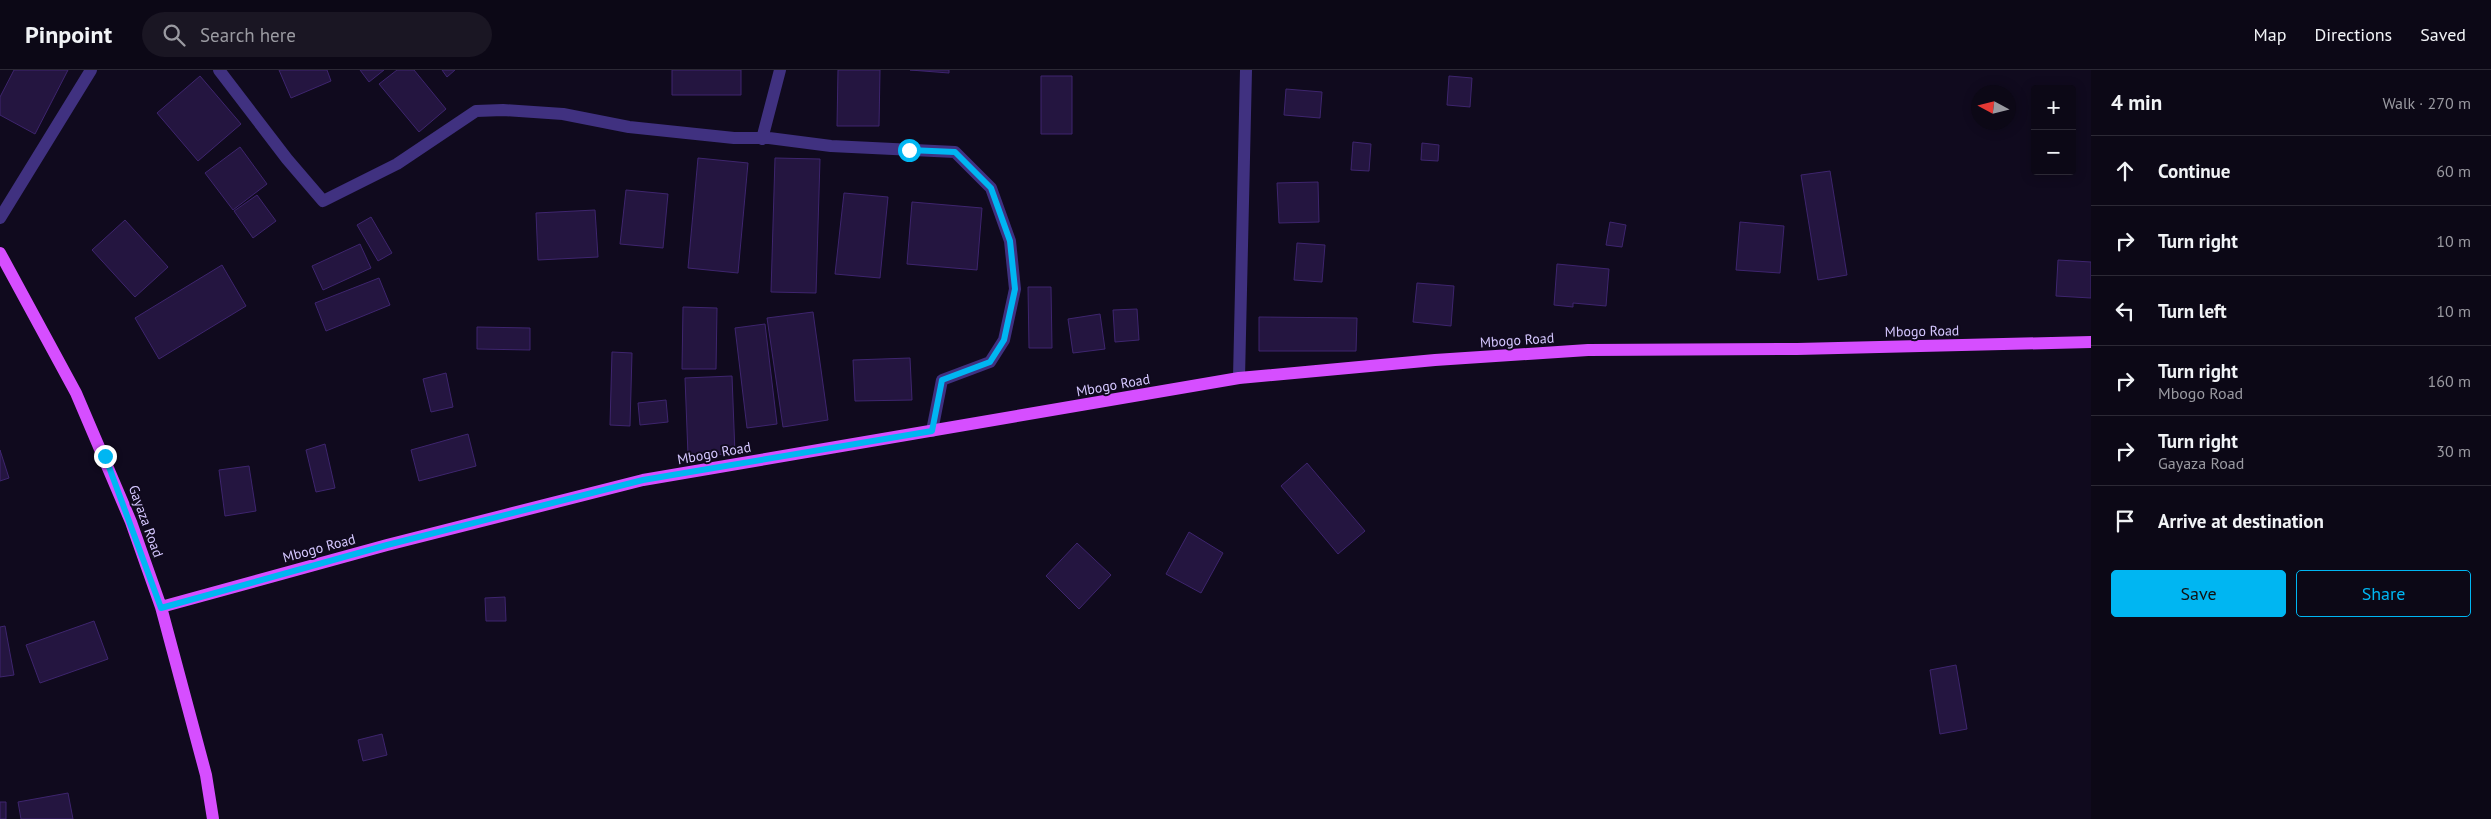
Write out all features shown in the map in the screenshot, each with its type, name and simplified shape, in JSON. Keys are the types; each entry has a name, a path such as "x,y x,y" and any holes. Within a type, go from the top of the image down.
{"main road":[{"name":"Gayaza Road","path":"0,253 76,393 105,456 161,608 206,775 213,819"},
{"name":"Mbogo Road","path":"161,608 387,545 643,480 1239,378 1434,360 1588,350 1797,349 2091,342"}],"street":[{"path":"0,218 91,70"},
{"path":"219,70 287,159 323,201 397,164 476,111 503,110 563,114 629,127 831,146 955,152 991,188 1010,241 1015,289 1004,340 990,362 942,380 932,431"},
{"path":"762,139 780,70"},
{"path":"1239,378 1246,70"}],"building":[{"path":"14,70 68,70 35,134 0,115 0,97"},
{"path":"279,70 327,70 331,81 291,98"},
{"path":"360,70 384,70 369,82"},
{"path":"397,70 414,70 446,109 419,132 379,84"},
{"path":"442,70 455,70 447,77"},
{"path":"672,70 741,70 741,95 672,95"},
{"path":"838,70 880,70 879,126 837,126"},
{"path":"910,70 949,70 949,73"},
{"path":"200,76 241,124 198,161 157,113"},
{"path":"1041,76 1072,76 1072,134 1041,134"},
{"path":"1449,76 1472,78 1470,107 1447,105"},
{"path":"1286,89 1322,92 1320,118 1284,115"},
{"path":"1353,142 1371,144 1369,171 1351,170"},
{"path":"1422,143 1439,145 1438,161 1421,160"},
{"path":"240,147 267,184 233,210 205,173"},
{"path":"698,158 748,163 738,273 688,268"},
{"path":"775,158 820,159 816,293 771,292"},
{"path":"1830,171 1847,275 1818,280 1801,175"},
{"path":"1318,182 1319,222 1279,223 1277,183"},
{"path":"626,190 668,194 663,248 620,244"},
{"path":"844,193 888,197 880,278 835,274"},
{"path":"257,195 276,221 253,238 234,211"},
{"path":"912,202 982,208 977,270 907,264"},
{"path":"595,210 598,257 538,260 536,213"},
{"path":"371,217 392,253 378,261 357,225"},
{"path":"125,220 168,267 135,297 92,250"},
{"path":"1610,222 1626,225 1622,247 1606,245"},
{"path":"1740,222 1784,226 1780,273 1736,270"},
{"path":"1297,243 1325,245 1322,282 1294,280"},
{"path":"360,244 371,268 323,290 312,266"},
{"path":"2058,260 2091,262 2091,298 2056,296"},
{"path":"1557,264 1609,269 1606,306 1573,303 1573,307 1554,305"},
{"path":"222,265 246,306 159,359 135,318"},
{"path":"379,278 390,305 326,331 315,303"},
{"path":"1417,283 1454,286 1451,326 1413,322"},
{"path":"1028,287 1051,287 1052,348 1029,348"},
{"path":"683,307 717,308 716,369 682,369"},
{"path":"1137,309 1139,340 1115,342 1113,310"},
{"path":"813,312 828,420 783,427 767,318"},
{"path":"1100,314 1105,349 1073,353 1068,319"},
{"path":"1259,317 1357,318 1356,351 1259,351"},
{"path":"765,324 777,424 747,428 735,328"},
{"path":"477,327 530,328 530,350 477,349"},
{"path":"612,352 632,353 630,426 610,425"},
{"path":"910,358 912,400 855,401 853,360"},
{"path":"446,373 453,407 431,412 423,379"},
{"path":"732,376 735,454 688,455 685,378"},
{"path":"666,400 668,422 640,425 638,403"},
{"path":"468,434 476,466 419,481 411,450"},
{"path":"325,444 335,488 316,492 306,450"},
{"path":"0,450 9,478 0,481"},
{"path":"1307,463 1365,531 1338,554 1281,486"},
{"path":"249,466 256,511 225,516 219,470"},
{"path":"1189,532 1223,553 1201,593 1166,574"},
{"path":"1077,543 1111,575 1079,609 1046,576"},
{"path":"505,597 506,621 486,621 485,598"},
{"path":"94,621 108,659 40,683 26,645"},
{"path":"5,626 14,675 0,677 0,627"},
{"path":"1956,665 1967,729 1940,734 1930,670"},
{"path":"382,734 387,755 363,761 358,740"},
{"path":"68,793 73,819 21,819 18,802"},
{"path":"0,802 6,802 6,819 0,819"}],"route":[{"path":"105,456 131,522 161,608 387,545 643,480 932,431 942,380 990,362 1004,340 1015,289 1010,241 991,188 955,152 909,150"}]}
